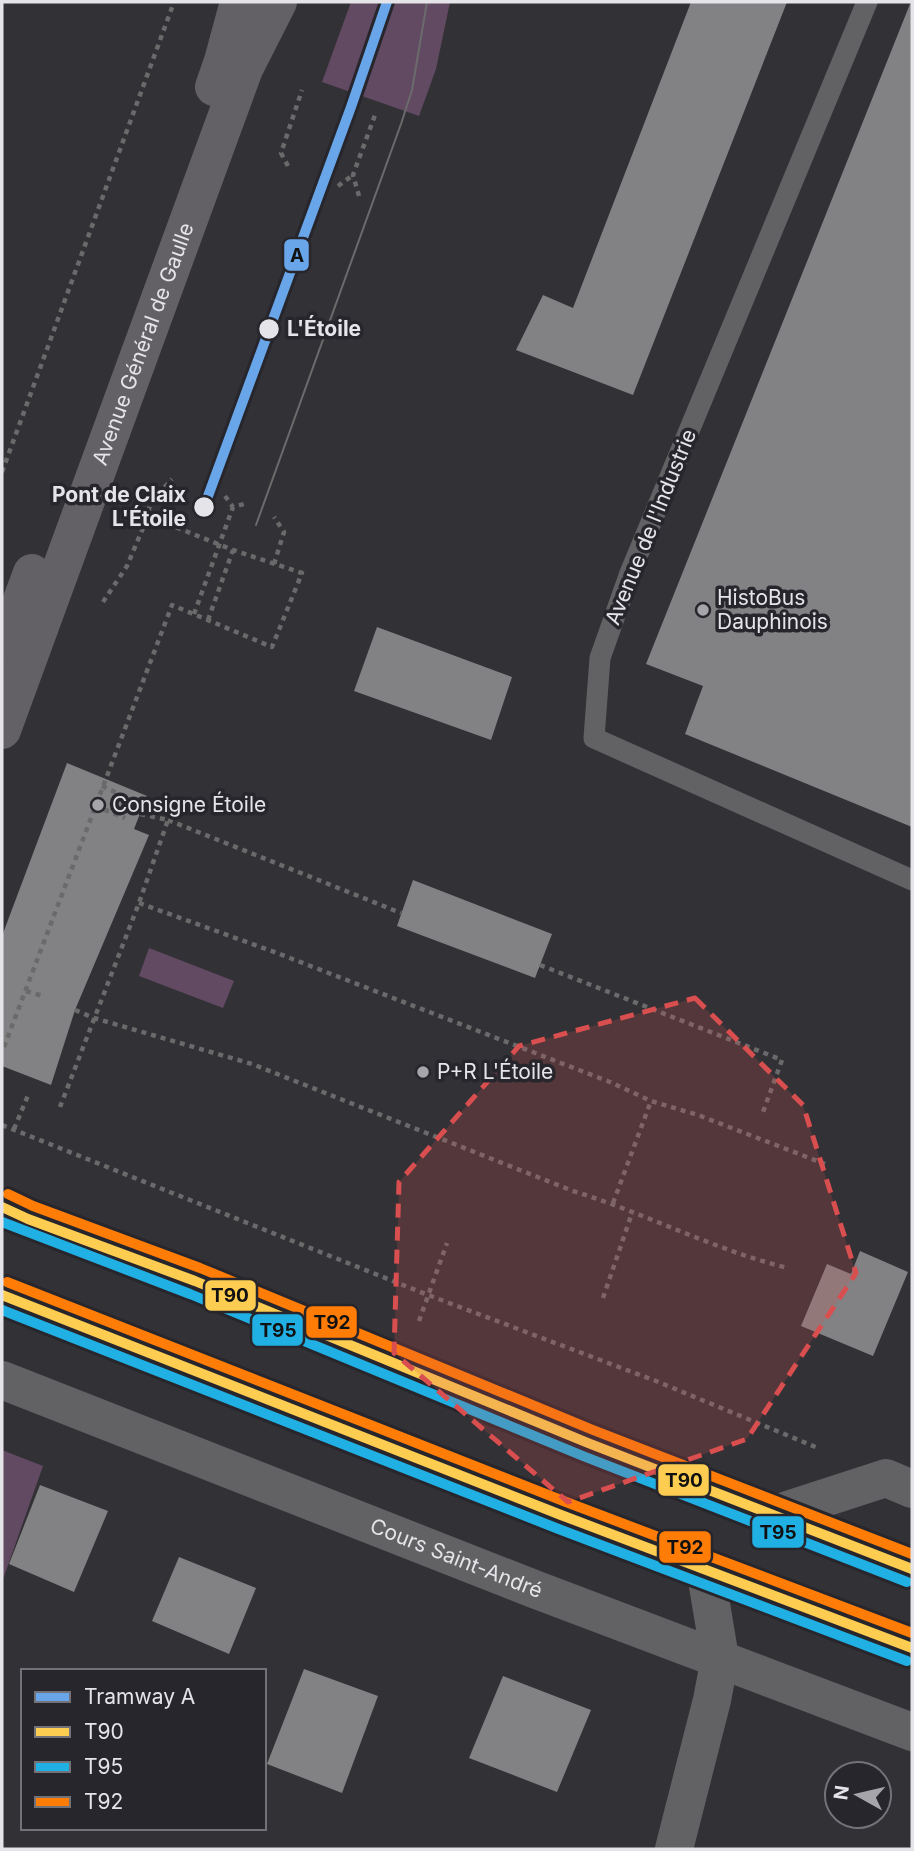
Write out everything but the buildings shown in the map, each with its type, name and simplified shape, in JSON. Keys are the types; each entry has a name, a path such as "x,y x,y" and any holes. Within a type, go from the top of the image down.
{"main road":[{"name":"Avenue Général de Gaulle","path":"2,653 223,61 239,2"},
{"name":"Avenue Général de Gaulle","path":"2,730 244,69 278,2"},
{"path":"2,1207 195,1281 588,1443 912,1569"},
{"path":"2,1295 561,1515 912,1648"}],"street":[{"name":"Cours Saint-André","path":"2,1380 228,1470 912,1732"},
{"path":"772,1515 899,1483"},
{"path":"674,1849 712,1700 719,1658 705,1568"}],"lane":[{"name":"Avenue de l'Industrie","path":"867,2 630,573 600,658 594,738 912,880"}],"path":[{"path":"2,472 174,2"},
{"path":"288,166 281,153 302,90"},
{"path":"338,186 353,175 375,115"},
{"path":"353,175 359,196"},
{"path":"4,1047 172,605 272,647 302,573 233,551 148,516 150,503 172,478"},
{"path":"225,496 233,508"},
{"path":"233,508 244,504"},
{"path":"194,614 233,508"},
{"path":"274,517 284,532 274,564"},
{"path":"208,620 233,551"},
{"path":"102,786 132,800"},
{"path":"95,806 125,818"},
{"path":"140,814 168,820 401,913"},
{"path":"60,1107 168,820"},
{"path":"139,903 277,953 610,1082 651,1101 698,1115 825,1164"},
{"path":"540,965 782,1060 763,1112"},
{"path":"26,991 43,996"},
{"path":"75,1010 94,1018 252,1064 573,1191 613,1203 632,1213 788,1268"},
{"path":"14,1129 29,1093"},
{"path":"613,1203 651,1101"},
{"path":"2,1125 428,1295 656,1381 899,1483"},
{"path":"603,1298 632,1213"},
{"path":"416,1330 447,1243"}],"highlighted area":[{"path":"695,998 803,1105 856,1273 747,1439 568,1502 394,1353 399,1182 519,1046"}],"shaded area":[{"path":"351,2 450,2 436,69 419,116 322,82"},
{"path":"149,948 234,981 223,1008 139,976"},
{"path":"2,1450 43,1466 2,1582"}],"tram line":[{"name":"A","path":"204,507 387,2"},
{"path":"256,525 401,124 412,90 427,2"}],"transit line":[{"name":"T92","path":"8,1194 33,1206 200,1268 593,1430 912,1554"},
{"name":"T90","path":"2,1207 195,1281 588,1443 912,1569"},
{"name":"T95","path":"2,1222 190,1294 583,1456 907,1582"},
{"name":"T92","path":"7,1282 566,1502 912,1633"},
{"name":"T90","path":"2,1295 561,1515 912,1648"},
{"name":"T95","path":"2,1310 556,1528 907,1661"}],"place":[{"name":"L'Étoile","path":"269,329"},
{"name":"Pont de Claix L'Étoile","path":"204,507"},
{"name":"HistoBus Dauphinois","path":"703,610"},
{"name":"Consigne Étoile","path":"98,805"},
{"name":"P+R L'Étoile","path":"423,1072"}]}
